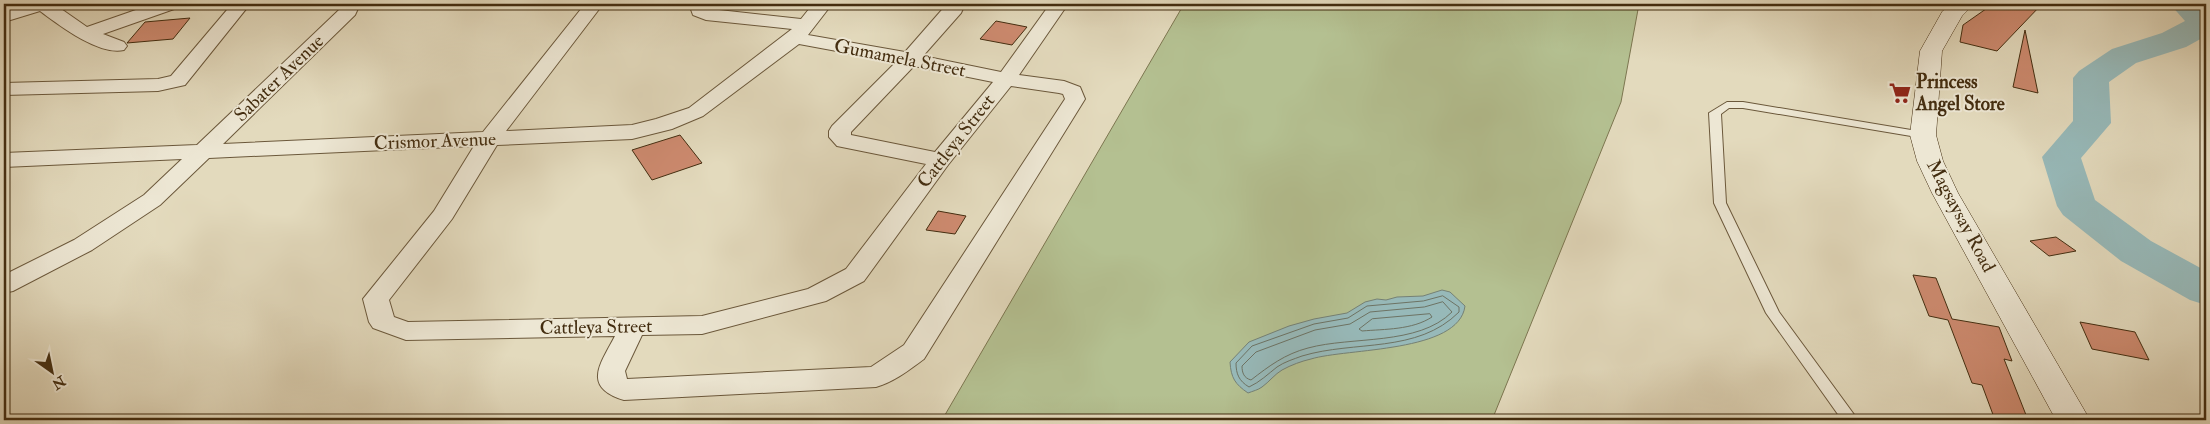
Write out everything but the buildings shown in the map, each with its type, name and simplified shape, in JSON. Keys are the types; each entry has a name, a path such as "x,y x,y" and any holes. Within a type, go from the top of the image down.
{"main road":[{"name":"Magsaysay Road","path":"1964,4 1953,12 1931,51 1923,135 1930,161 1945,193 2073,420"}],"street":[{"path":"4,16 42,4 85,34 116,46"},
{"path":"85,34 170,4"},
{"path":"4,89 158,85 178,81 188,72 241,4"},
{"name":"Sabater Avenue","path":"4,284 83,245 152,200 348,10 351,4"},
{"name":"Cattleya Street","path":"594,4 489,139 444,214 376,299 382,322 406,331 702,325 817,294 855,275 940,160 1006,79 1058,4"},
{"name":"Gumamela Street","path":"633,326 611,371 614,384 624,390 876,377 896,366 914,352 1075,99 1072,91 1064,87 1006,79 800,31 706,14 700,11 698,4"},
{"name":"Crismor Avenue","path":"4,160 632,132 664,124 696,112 800,31 823,4"},
{"path":"940,160 845,141 840,137 840,131 910,58 956,4"}],"lane":[{"path":"1850,420 1773,313 1720,204 1716,113 1727,105 1743,105 1923,135"}],"green space":[{"path":"1184,4 1639,4 1621,102 1492,420 942,420"}],"water":[{"path":"1442,290 1450,292 1465,306 1458,321 1443,333 1423,341 1374,350 1328,355 1304,361 1282,370 1262,387 1248,393 1240,387 1231,372 1230,362 1249,342 1289,326 1347,313 1365,302 1377,299 1386,300 1397,297 1423,296"}],"waterway":[{"path":"2186,4 2206,23 2174,40 2124,56 2091,78 2092,123 2061,157 2077,206 2136,251 2206,290"}],"place":[{"name":"Princess Angel Store","path":"1900,93"}]}
